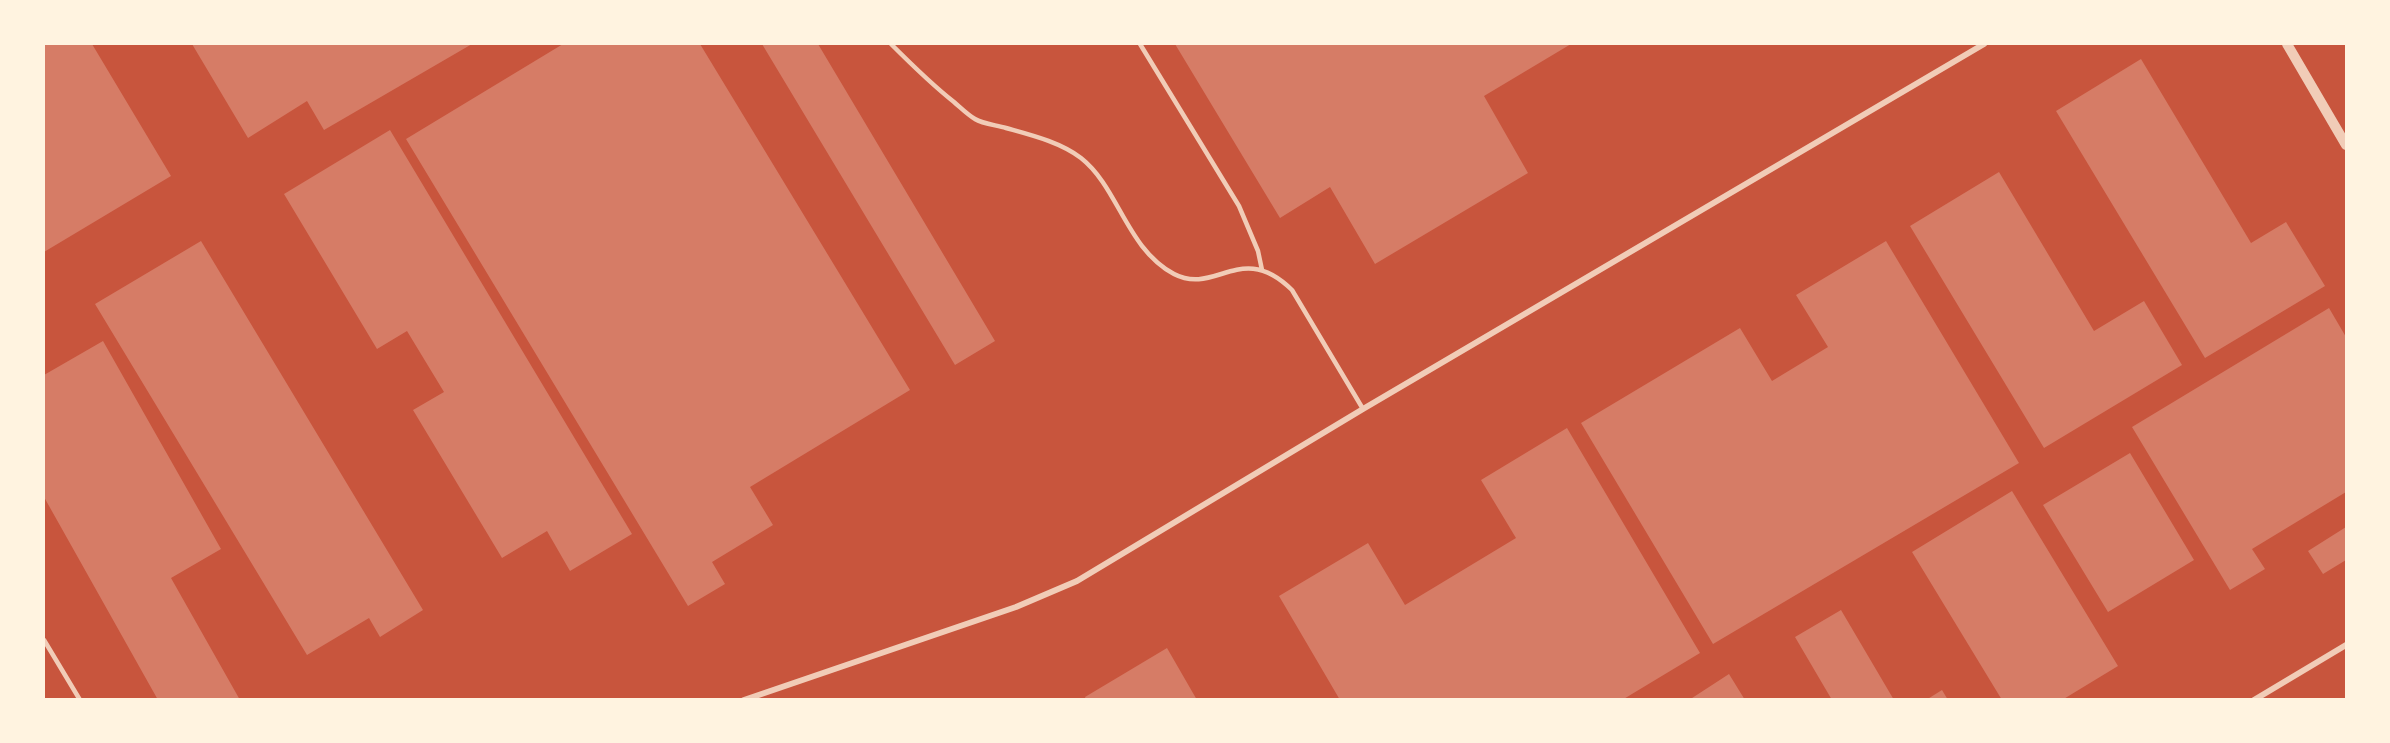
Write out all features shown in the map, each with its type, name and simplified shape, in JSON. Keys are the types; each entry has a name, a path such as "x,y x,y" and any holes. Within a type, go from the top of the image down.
{"street":[{"path":"744,699 1016,607 1077,581 1363,409 1984,44"},
{"path":"2287,44 2346,145"},
{"path":"2254,699 2346,645"}],"lane":[{"path":"891,44 927,81 976,120 1057,144 1082,159 1098,177 1142,247 1157,263 1177,275 1198,279 1240,268 1262,270 1279,278 1292,290 1363,409"},
{"path":"1140,44 1239,206 1252,234 1262,270"},
{"path":"44,640 80,699"}],"building":[{"path":"44,44 92,44 171,176 44,252"},
{"path":"192,44 472,44 324,130 307,101 248,138"},
{"path":"563,44 700,44 910,390 750,487 773,525 712,562 725,584 688,606 406,139"},
{"path":"762,44 818,44 995,341 955,365"},
{"path":"1175,44 1571,44 1484,96 1528,173 1375,264 1330,187 1280,218"},
{"path":"2141,59 2251,243 2286,222 2325,286 2205,358 2056,111"},
{"path":"390,130 632,534 570,571 547,531 502,558 413,410 444,392 407,331 377,349 284,194"},
{"path":"1999,172 2094,331 2144,301 2182,365 2044,448 1910,226"},
{"path":"201,241 423,610 380,637 369,618 307,655 95,304"},
{"path":"1886,241 2019,463 1713,644 1581,423 1740,328 1772,381 1828,347 1796,295"},
{"path":"2329,308 2346,337 2346,492 2252,549 2265,569 2230,590 2132,427"},
{"path":"103,341 221,549 171,578 240,700 158,700 44,497 44,375"},
{"path":"1567,428 1700,653 1622,700 1340,700 1279,596 1368,543 1405,605 1516,538 1481,480"},
{"path":"2130,453 2194,560 2108,612 2043,505"},
{"path":"2012,491 2118,666 2062,700 2002,700 1912,552"},
{"path":"2346,527 2346,560 2323,574 2308,551"},
{"path":"1841,610 1894,700 1832,700 1795,637"},
{"path":"1167,648 1197,700 1086,700 1085,697"},
{"path":"1729,674 1745,700 1689,700"},
{"path":"1942,690 1948,700 1926,700"}]}
